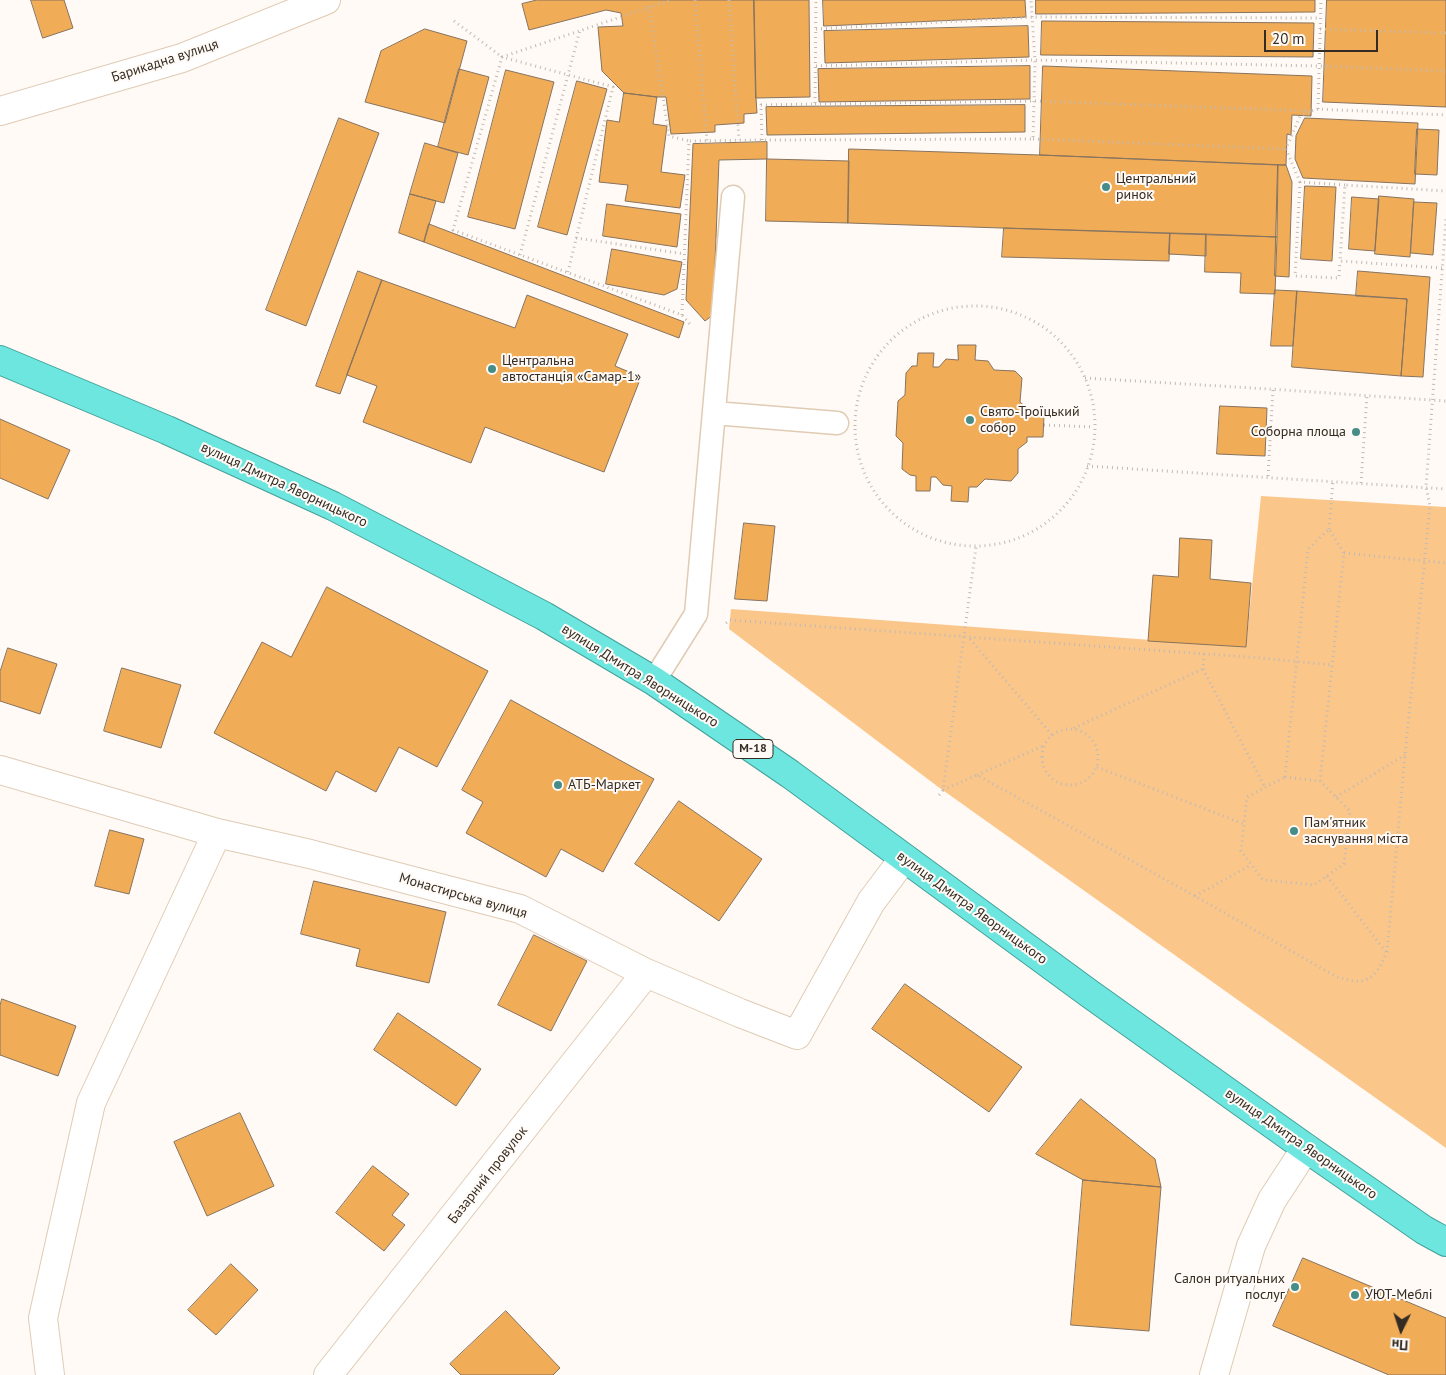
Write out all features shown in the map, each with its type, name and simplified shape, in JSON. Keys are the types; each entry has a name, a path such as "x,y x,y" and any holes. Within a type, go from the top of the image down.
{"highway":[{"name":"вулиця Дмитра Яворницького","path":"0,360 167,430 333,506 544,616 654,681 790,774 1090,994 1306,1148 1424,1230 1446,1242"}],"street":[{"name":"Барикадна вулиця","path":"0,111 182,58 326,0"},
{"name":"Монастирська вулиця","path":"0,770 217,833 310,854 520,909 646,973 797,1035 871,902 904,858"},
{"path":"50,1375 43,1318 91,1103 217,833"},
{"name":"Базарний провулок","path":"328,1375 646,973"},
{"path":"1214,1375 1251,1246 1272,1200 1306,1148"}],"lane":[{"path":"654,681 696,614 734,197"},
{"path":"714,413 837,423"}],"path":[{"path":"502,56 670,0"},
{"path":"695,0 707,141"},
{"path":"729,0 739,140"},
{"path":"815,104 816,0"},
{"path":"1031,0 1035,60 1033,139"},
{"path":"1318,109 1321,0"},
{"path":"649,6 669,136 689,142 739,140 1033,139 1286,150"},
{"path":"816,29 1033,17 1320,18"},
{"path":"454,21 502,56 613,86 568,272"},
{"path":"1320,29 1446,33"},
{"path":"520,255 580,30"},
{"path":"502,56 454,230 682,315 694,329"},
{"path":"816,66 1035,60 1319,66 1446,71"},
{"path":"762,140 761,105 1035,101 1318,109 1446,115"},
{"path":"1311,110 1300,116 1286,150 1300,182 1295,276 1339,278 1346,185"},
{"path":"682,315 689,142"},
{"path":"1300,182 1446,191"},
{"path":"977,775 1335,976 1349,981 1362,981 1372,977 1379,970 1387,952 1430,506 1426,487 1446,219"},
{"path":"576,238 685,254"},
{"path":"1340,261 1442,268"},
{"path":"958,306 996,307 1031,319 1061,342 1085,378 1094,409 1094,427 1094,446 1080,485 1053,518 1017,539 976,547 935,540 898,520 871,489 856,450 855,408 868,369 891,339 922,317 958,306"},
{"path":"1085,378 1446,401"},
{"path":"1268,476 1273,389"},
{"path":"1361,483 1366,396"},
{"path":"1044,425 1094,427"},
{"path":"1087,466 1268,476 1446,489"},
{"path":"1320,781 1344,553 1329,529 1333,481"},
{"path":"1285,777 1308,549 1329,529"},
{"path":"943,790 976,547"},
{"path":"1344,553 1446,563"},
{"path":"723,625 730,620 1332,665"},
{"path":"969,638 1052,735"},
{"path":"1204,654 1203,669 1265,787"},
{"path":"939,795 943,790 1044,745 1055,732 1074,728 1203,669"},
{"path":"1044,745 1043,766 1048,774 1064,784 1074,785 1084,782 1097,767 1099,759 1098,750 1089,735 1074,728"},
{"path":"1336,797 1405,755"},
{"path":"1097,767 1244,824"},
{"path":"1285,777 1320,781 1350,811 1344,864 1314,885 1263,880 1241,851 1247,797 1285,777"},
{"path":"1195,896 1251,865"},
{"path":"1327,876 1387,952"}],"shaded area":[{"path":"1261,496 1446,507 1446,1148 937,786 729,629 731,609 1246,647"}],"building":[{"path":"31,0 64,0 73,28 43,38"},
{"path":"537,0 754,0 757,113 744,114 744,123 715,125 715,132 671,134 666,97 624,93 602,71 598,27 623,26 621,13 606,10 529,30 522,4"},
{"path":"754,0 809,0 810,97 756,98"},
{"path":"823,0 1025,0 1026,17 824,26"},
{"path":"1036,0 1315,0 1315,12 1036,14"},
{"path":"1327,0 1446,0 1446,107 1323,102"},
{"path":"1042,21 1314,23 1313,57 1041,55"},
{"path":"1028,26 1029,57 825,63 824,31"},
{"path":"425,29 467,41 445,123 365,102 381,51"},
{"path":"1030,66 1030,99 819,102 818,69"},
{"path":"1043,66 1312,76 1311,116 1292,115 1291,135 1287,134 1286,165 1040,155"},
{"path":"459,69 489,77 468,155 438,147"},
{"path":"506,70 554,82 515,229 468,217"},
{"path":"577,81 607,89 567,235 538,227"},
{"path":"624,93 657,97 653,124 667,126 661,172 685,175 680,208 625,201 628,185 599,182 607,120 619,122"},
{"path":"1025,105 1025,132 767,135 766,107"},
{"path":"339,118 379,133 306,326 266,310"},
{"path":"1305,118 1418,123 1415,184 1303,178 1295,159 1296,136"},
{"path":"1417,129 1439,130 1437,175 1415,174"},
{"path":"767,142 767,159 719,160 713,315 705,321 686,300 693,144"},
{"path":"425,143 458,153 444,203 410,194"},
{"path":"849,149 1278,165 1277,237 848,223"},
{"path":"767,159 849,161 848,223 766,221"},
{"path":"1278,165 1286,165 1292,182 1289,277 1275,276"},
{"path":"1305,186 1336,187 1332,261 1301,259"},
{"path":"410,194 436,201 424,242 399,233"},
{"path":"1379,196 1414,199 1410,257 1375,254"},
{"path":"1352,197 1379,199 1375,251 1349,249"},
{"path":"1414,202 1437,203 1433,255 1411,253"},
{"path":"607,204 681,214 677,247 603,236"},
{"path":"429,224 684,322 679,338 424,242"},
{"path":"1004,228 1170,233 1169,261 1002,257"},
{"path":"1170,233 1206,234 1206,256 1169,254"},
{"path":"1206,234 1277,237 1275,294 1240,293 1241,273 1205,272"},
{"path":"612,249 682,262 677,289 664,295 606,284"},
{"path":"358,271 382,280 340,394 316,386"},
{"path":"1358,271 1430,277 1423,377 1401,376 1407,299 1356,296"},
{"path":"382,280 515,328 527,295 628,334 615,366 641,377 604,472 485,427 471,463 363,422 377,386 347,375"},
{"path":"1275,290 1297,291 1293,346 1271,346"},
{"path":"1297,291 1407,299 1401,376 1292,367"},
{"name":"Свято-Троїцький собор","path":"958,345 976,345 975,360 988,361 994,370 1015,371 1022,378 1020,402 1028,409 1028,414 1044,415 1043,437 1027,437 1027,442 1018,449 1018,473 1011,481 985,479 977,487 969,487 968,502 951,501 952,486 943,485 936,477 931,477 930,491 916,491 916,476 910,475 902,469 903,443 896,436 898,401 905,395 906,373 912,366 917,366 918,353 934,353 933,367 939,367 946,359 958,360"},
{"path":"1220,406 1267,408 1265,456 1217,454"},
{"path":"0,419 70,450 48,499 0,478"},
{"path":"744,523 775,526 767,601 735,599"},
{"path":"1180,538 1212,540 1210,579 1251,583 1246,647 1148,641 1153,575 1178,577"},
{"path":"327,587 488,671 437,767 399,747 376,792 336,771 326,791 214,733 262,642 291,657"},
{"path":"8,648 57,664 40,714 0,701 0,672"},
{"path":"122,668 181,685 161,748 104,731"},
{"name":"АТБ-Маркет","path":"511,700 654,779 603,872 561,849 546,877 466,833 483,802 462,790"},
{"path":"679,801 762,859 719,921 635,864"},
{"path":"110,830 144,839 129,894 95,886"},
{"path":"314,881 446,912 429,983 356,966 360,949 301,934"},
{"path":"534,935 587,961 551,1031 498,1005"},
{"path":"905,984 1022,1067 989,1112 872,1029"},
{"path":"2,999 76,1026 58,1076 0,1055 0,1006"},
{"path":"398,1013 481,1069 456,1106 374,1050"},
{"path":"1081,1099 1155,1159 1161,1187 1083,1180 1036,1154"},
{"path":"240,1113 274,1186 207,1216 174,1142"},
{"path":"373,1166 409,1194 392,1215 405,1225 384,1251 336,1213"},
{"path":"1083,1180 1161,1187 1149,1331 1071,1325"},
{"path":"1303,1258 1446,1318 1446,1375 1389,1375 1273,1326"},
{"path":"231,1264 258,1290 216,1335 188,1310"},
{"path":"506,1311 560,1368 553,1375 461,1375 450,1364"}],"place":[{"name":"Центральний ринок","path":"1106,187"},
{"name":"Центральна автостанція «Самар-1»","path":"492,369"},
{"name":"Свято-Троїцький собор","path":"970,420"},
{"name":"Соборна площа","path":"1356,432"},
{"name":"АТБ-Маркет","path":"558,785"},
{"name":"Пам'ятник заснування міста","path":"1294,831"},
{"name":"Салон ритуальних послуг","path":"1295,1287"},
{"name":"УЮТ-Меблі","path":"1355,1295"}]}
